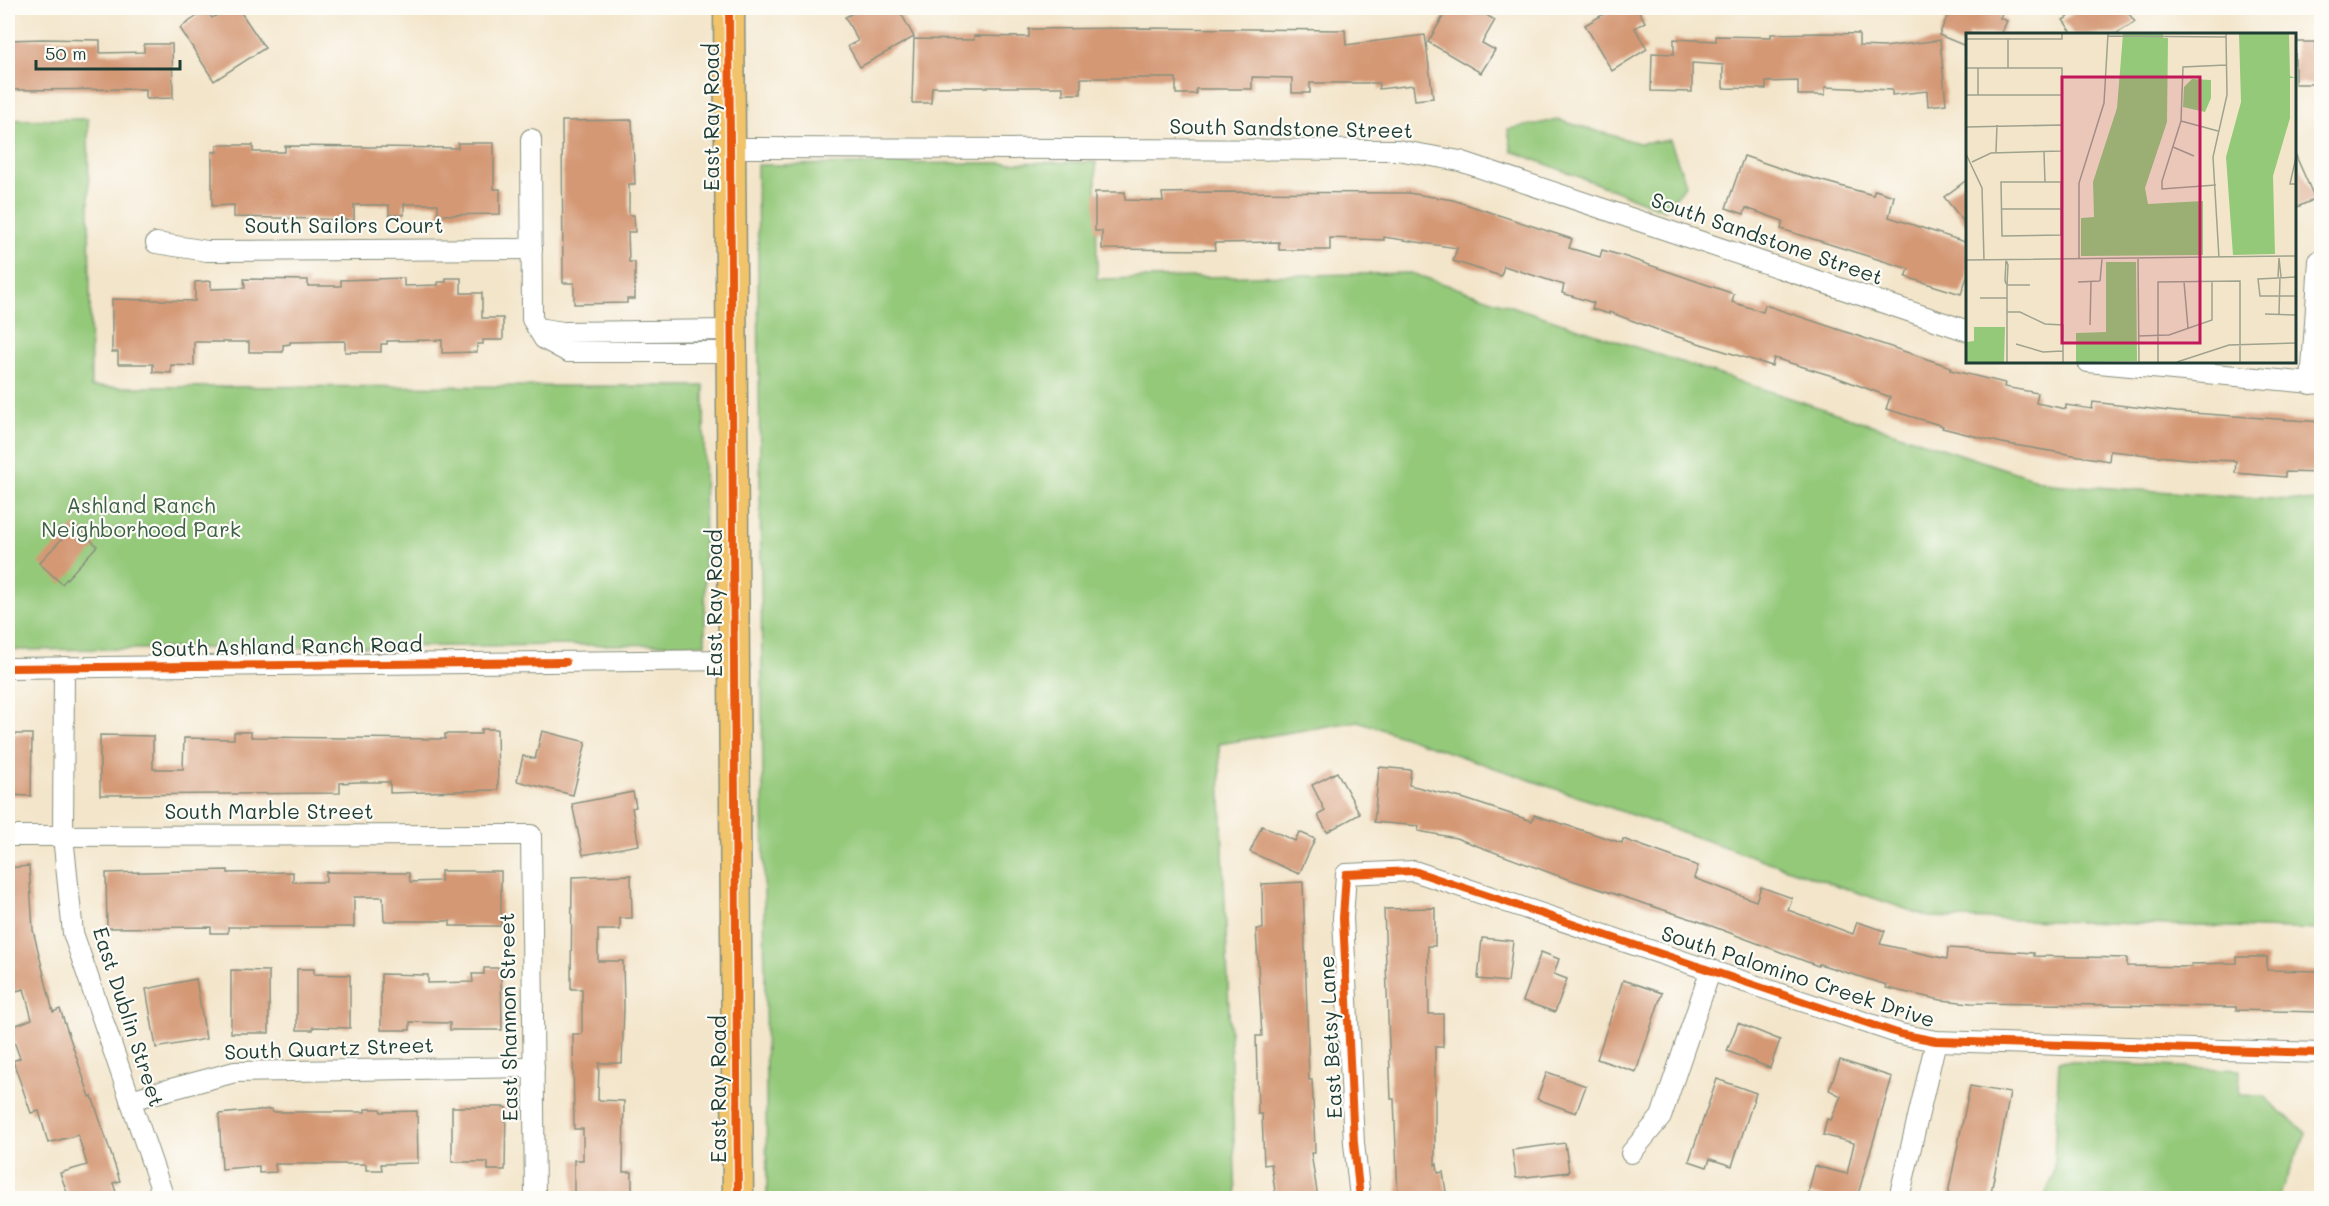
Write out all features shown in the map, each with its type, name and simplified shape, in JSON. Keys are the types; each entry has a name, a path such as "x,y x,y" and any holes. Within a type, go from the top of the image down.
{"main road":[{"name":"East Ray Road","path":"729,8 738,1198"}],"street":[{"path":"531,139 532,319 544,339 568,352 625,352 731,341"},
{"name":"South Sandstone Street","path":"730,148 1397,150 1460,161 1966,330"},
{"name":"South Sailors Court","path":"156,243 207,251 532,249"},
{"path":"2098,363 2316,384 2319,261"},
{"path":"537,327 563,332 623,332 731,341"},
{"path":"623,332 625,352"},
{"name":"South Ashland Ranch Road","path":"8,668 734,660"},
{"name":"East Dublin Street","path":"64,667 63,836 73,933 164,1198"},
{"name":"South Marble Street","path":"8,836 531,835"},
{"name":"East Shannon Street","path":"531,835 535,1198"},
{"name":"South Palomino Creek Drive","path":"1347,874 1414,871 1900,1034 1936,1041 2322,1053"},
{"name":"East Betsy Lane","path":"1347,874 1343,918 1354,1143 1360,1198"},
{"path":"1631,1153 1661,1117 1711,969"},
{"path":"1899,1198 1936,1041"},
{"name":"South Quartz Street","path":"130,1100 235,1072 534,1067"}],"green space":[{"name":"Ashland Ranch Neighborhood Park","path":"88,119 91,387 704,386 705,644 8,650 8,120"},
{"path":"1558,120 1639,143 1670,140 1686,184 1665,210 1512,151 1508,129"},
{"path":"1096,162 1097,279 1411,273 2051,484 2321,502 2321,930 1929,917 1358,721 1219,744 1236,1198 767,1198 757,165"},
{"path":"2059,1061 2240,1070 2239,1095 2263,1096 2306,1133 2278,1198 2044,1198 2053,1177"}],"building":[{"path":"229,8 238,8 265,48 214,81 180,28 206,10 212,18"},
{"path":"863,8 898,8 914,37 860,67 848,46 858,41 845,17"},
{"path":"1448,8 1474,8 1495,20 1482,43 1495,50 1481,73 1428,42"},
{"path":"1614,8 1637,8 1645,22 1635,28 1647,49 1612,71 1585,25"},
{"path":"1951,8 2004,8 2000,18 2007,21 2001,33 1966,33 1966,46 1939,35"},
{"path":"2082,8 2125,8 2135,22 2118,33 2072,33 2063,20"},
{"path":"1029,29 1345,30 1346,45 1425,35 1433,98 1415,100 1413,85 1379,89 1379,83 1310,83 1310,93 1292,93 1292,78 1252,77 1252,89 1196,89 1196,94 1176,94 1176,78 1081,78 1081,94 1063,94 1063,87 932,87 931,103 912,103 914,39 974,40 974,36 1029,37"},
{"path":"1771,34 1859,34 1859,46 1884,47 1940,40 1946,104 1928,106 1927,91 1892,95 1892,90 1825,87 1825,95 1798,95 1798,81 1766,82 1766,89 1723,88 1723,65 1692,63 1692,92 1651,91 1652,53 1674,54 1674,39 1716,41 1716,36 1771,37"},
{"path":"8,40 100,40 100,53 144,52 144,44 172,44 173,98 146,99 146,89 8,90"},
{"path":"2296,42 2315,42 2315,50 2322,50 2322,84 2296,84"},
{"path":"632,120 635,184 629,184 629,215 634,215 635,232 628,232 629,262 635,262 635,299 627,299 627,303 574,304 574,283 563,283 562,121"},
{"path":"458,143 494,143 494,189 500,189 500,214 438,215 438,204 404,204 404,215 389,215 389,205 354,205 354,220 234,217 234,205 212,206 212,152 217,152 217,145 253,145 253,152 285,152 285,146 458,148"},
{"path":"1744,156 1797,174 1873,195 1875,190 1894,196 1889,217 1966,242 1966,280 1961,294 1906,277 1909,269 1781,229 1783,221 1746,208 1744,214 1726,208"},
{"path":"2296,156 2315,199 2296,208"},
{"path":"1966,180 1966,224 1944,197"},
{"path":"1095,192 1125,192 1125,200 1163,201 1162,193 1213,192 1408,193 1453,200 1572,239 1569,248 1600,257 1602,250 1734,294 1732,302 1763,312 1765,305 1951,367 1950,370 2005,383 2004,387 2038,393 2036,403 2066,409 2066,405 2092,409 2093,402 2177,412 2322,422 2322,473 2285,472 2285,477 2235,473 2236,461 2188,459 2110,451 2109,461 2002,443 1942,428 1943,426 1886,409 1890,397 1836,377 1774,358 1772,366 1669,334 1609,312 1609,314 1592,309 1594,303 1562,293 1564,285 1504,266 1501,276 1453,261 1457,248 1384,237 1384,240 1330,238 1330,250 1279,250 1279,242 1214,243 1215,250 1102,249 1102,231 1095,231"},
{"path":"404,278 404,286 438,285 438,282 446,282 446,278 461,278 461,293 482,293 482,318 503,318 503,340 483,340 483,344 477,344 477,352 442,353 442,340 387,341 387,344 381,344 381,352 345,352 345,341 290,342 290,344 283,345 283,352 249,352 249,342 194,342 194,366 171,365 171,373 153,372 153,364 118,364 118,352 112,352 112,299 195,301 195,282 211,281 211,289 245,288 244,279 308,280 308,286 341,286 341,280"},
{"path":"75,525 97,546 62,584 39,563"},
{"path":"481,729 497,729 498,790 390,793 390,782 357,782 340,783 340,793 100,795 100,735 153,736 153,769 183,769 184,738 234,739 234,732 251,732 251,737 445,739 445,734 481,734"},
{"path":"542,731 586,742 573,795 517,781 523,756 535,759"},
{"path":"14,734 32,734 31,796 8,795 8,739 14,739"},
{"path":"1379,767 1411,770 1409,785 1465,799 1532,821 1534,815 1622,843 1623,839 1698,866 1694,878 1756,901 1761,887 1792,898 1788,910 1853,934 1857,922 1885,931 1880,944 1947,959 1948,948 2034,953 2034,956 2127,958 2127,966 2192,967 2191,964 2237,963 2237,957 2267,957 2267,970 2319,971 2317,1012 2236,1010 2236,1007 1971,1003 1941,1000 1886,988 1887,985 1819,964 1818,966 1701,922 1556,875 1456,838 1418,831 1419,826 1374,822"},
{"path":"1337,772 1360,814 1327,832 1318,815 1325,811 1312,785"},
{"path":"633,792 636,807 632,808 639,845 583,855 572,804"},
{"path":"1262,826 1295,841 1299,832 1315,839 1299,874 1250,852"},
{"path":"29,866 33,930 53,1012 60,1009 90,1097 92,1096 120,1181 113,1183 118,1198 69,1198 60,1173 87,1165 78,1135 48,1143 39,1111 31,1113 13,1061 20,1058 9,1028 32,1019 24,989 8,993 8,868"},
{"path":"228,870 228,873 293,872 293,882 326,882 326,872 409,873 410,882 441,881 441,871 501,871 501,926 450,926 450,921 384,921 383,897 354,897 354,927 228,927 228,933 211,933 211,927 107,928 106,873"},
{"path":"631,875 632,918 620,918 620,930 598,930 598,961 623,961 624,1007 622,1063 599,1063 598,1100 624,1101 623,1172 632,1172 632,1193 627,1193 627,1198 574,1198 574,1160 583,1160 583,1129 574,1129 573,1034 582,1034 582,989 571,989 572,877"},
{"path":"1303,882 1309,1080 1312,1080 1315,1153 1311,1153 1318,1198 1276,1198 1271,1164 1264,1165 1262,1114 1258,1114 1256,1036 1262,1036 1256,929 1263,929 1262,884"},
{"path":"1435,908 1435,946 1428,946 1429,1014 1443,1014 1443,1047 1435,1047 1435,1165 1437,1164 1438,1173 1443,1172 1446,1192 1398,1197 1394,1099 1391,1099 1384,909"},
{"path":"1482,938 1513,941 1508,982 1478,979"},
{"path":"1541,952 1559,959 1554,974 1567,979 1555,1012 1523,1001"},
{"path":"484,968 501,968 502,1030 450,1030 450,1023 410,1022 410,1030 381,1030 381,974 428,975 428,983 473,982 472,974 484,974"},
{"path":"297,969 314,969 314,974 350,975 350,1028 313,1027 313,1030 297,1030"},
{"path":"231,970 269,971 269,1033 231,1033"},
{"path":"196,979 206,1039 156,1048 146,989"},
{"path":"1623,980 1662,993 1636,1072 1597,1059"},
{"path":"1738,1023 1780,1040 1770,1068 1727,1051"},
{"path":"1840,1060 1892,1077 1857,1198 1828,1198 1808,1193 1815,1166 1847,1174 1854,1143 1823,1135 1827,1119 1831,1120 1841,1096 1829,1090"},
{"path":"1547,1072 1586,1086 1576,1113 1537,1099"},
{"path":"1717,1079 1756,1093 1732,1166 1710,1159 1707,1167 1689,1161"},
{"path":"1970,1086 2010,1093 1990,1198 1947,1198"},
{"path":"452,1107 506,1107 505,1170 488,1170 488,1162 452,1162"},
{"path":"272,1109 272,1112 365,1112 365,1109 380,1109 381,1112 417,1111 418,1163 381,1164 382,1170 366,1170 366,1164 275,1164 276,1172 259,1173 259,1166 222,1169 219,1114"},
{"path":"1565,1143 1569,1172 1516,1178 1512,1150"}],"cycle path":[{"path":"729,8 738,1198"},
{"path":"8,668 566,662"},
{"path":"1360,1198 1354,1143 1343,918 1346,874 1414,871 1900,1034 1936,1041 2322,1053"}]}
